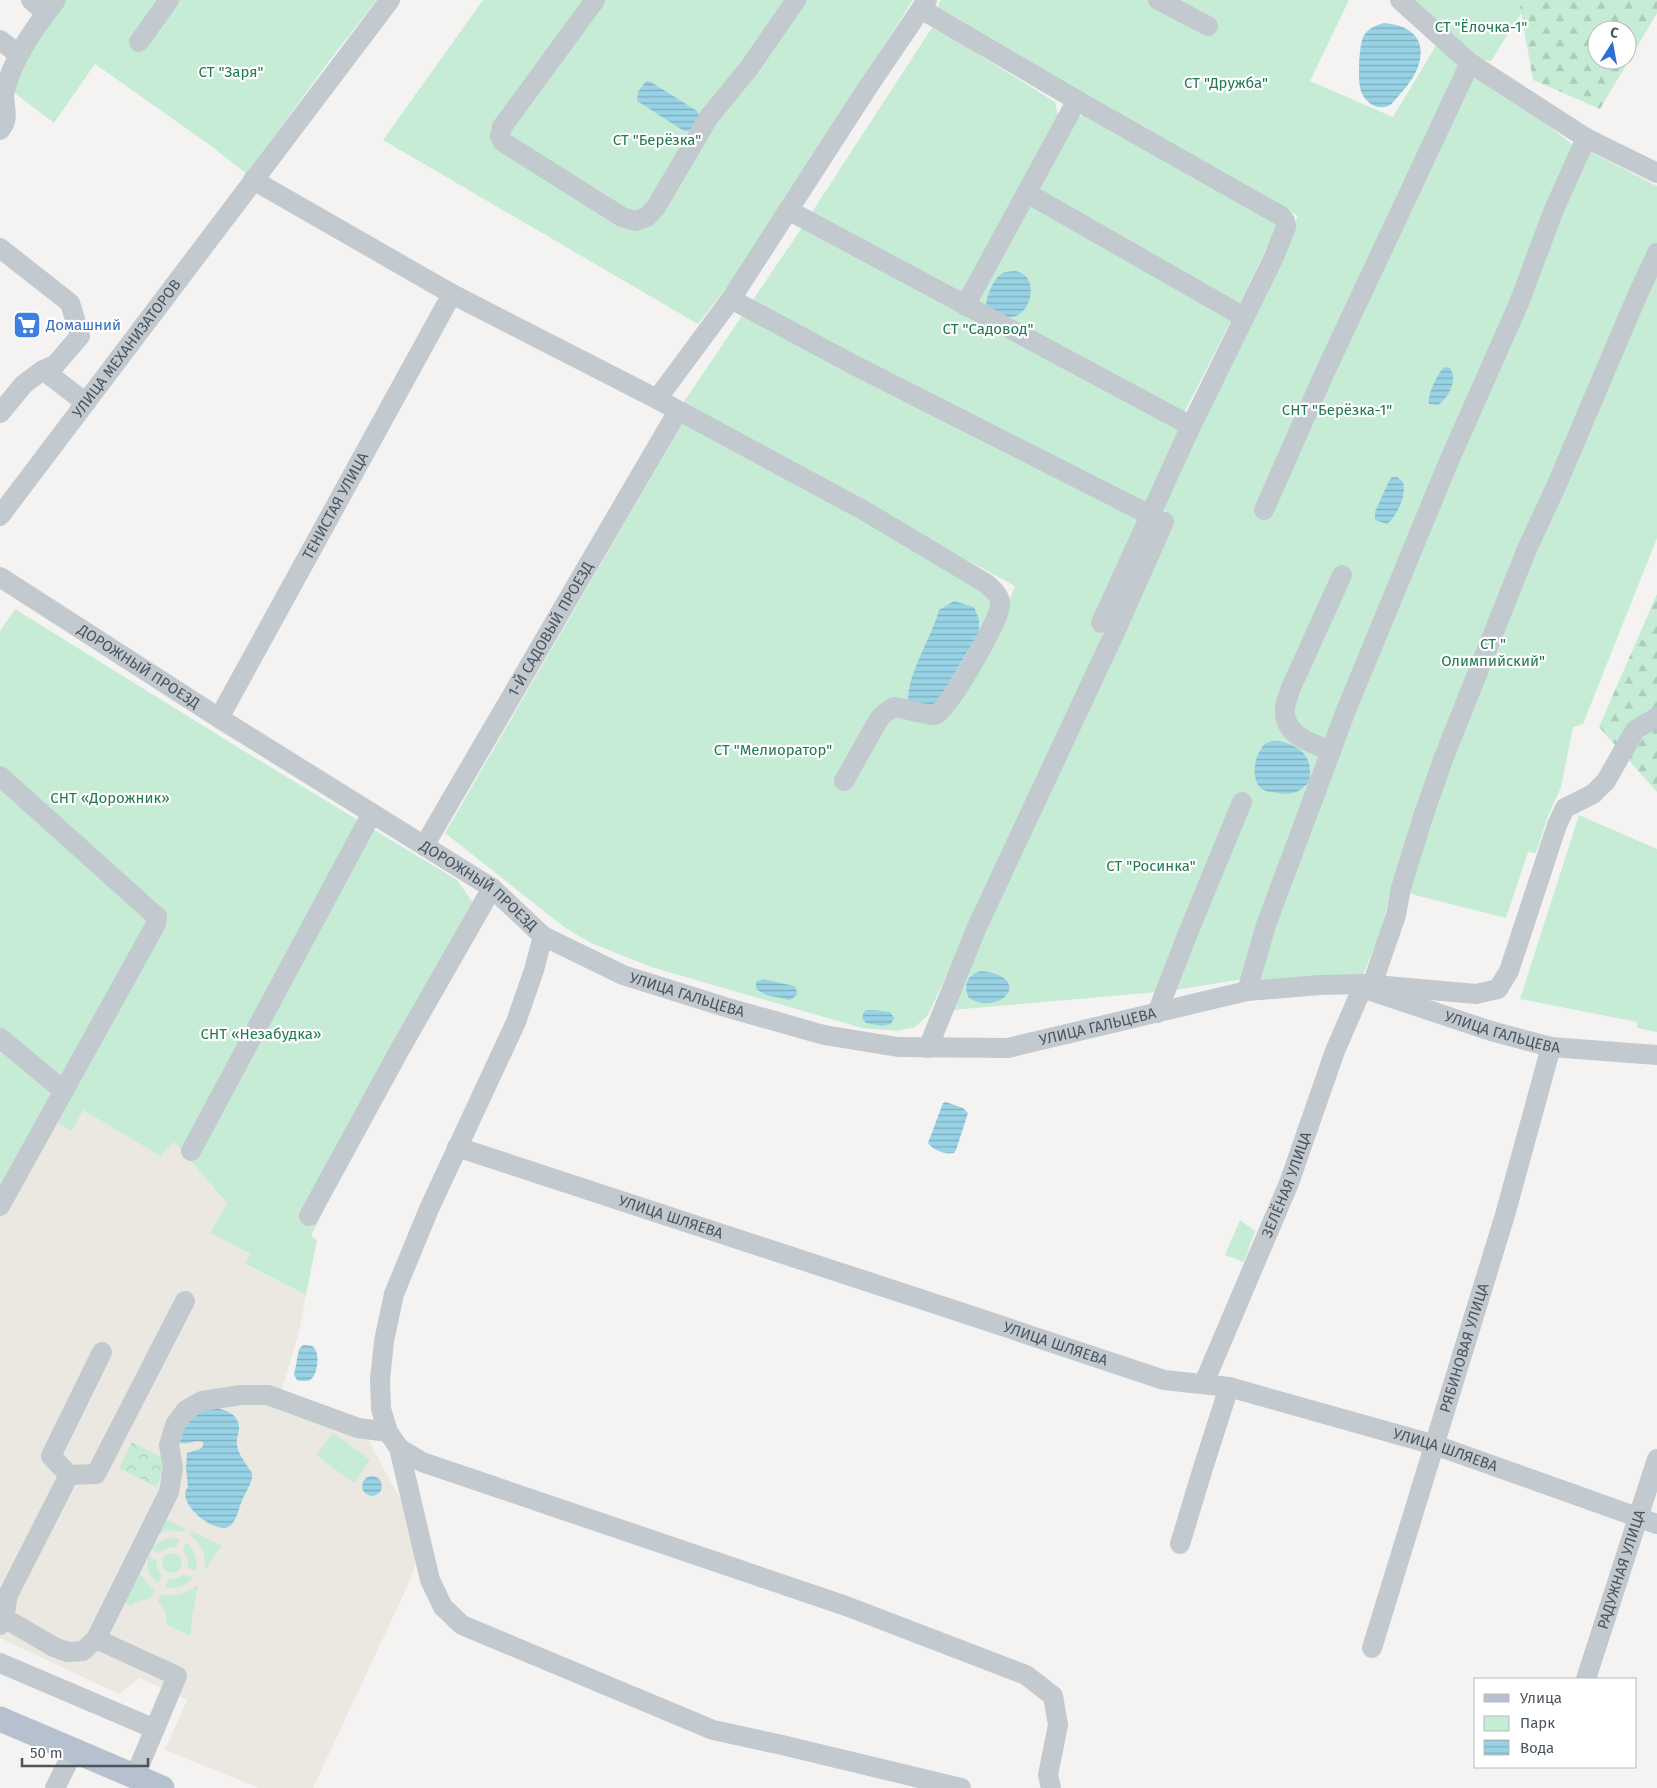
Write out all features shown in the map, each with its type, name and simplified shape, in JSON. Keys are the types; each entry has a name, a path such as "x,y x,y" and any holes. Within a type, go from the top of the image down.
{"main road":[{"path":"2,1724 74,1750 162,1788"}],"street":[{"path":"0,130 6,120 2,90 18,54 51,6 31,0"},
{"path":"139,42 169,0"},
{"name":"УЛИЦА МЕХАНИЗАТОРОВ","path":"0,516 390,0"},
{"path":"595,0 502,127 500,136 503,142 622,216 635,221 647,217 656,207 709,117 749,68 796,0"},
{"path":"1158,0 1208,26"},
{"path":"1400,0 1470,63 1586,138 1657,173"},
{"path":"657,399 731,299 924,4 1077,100 1281,216 1285,221 1286,227 1274,258 1191,426 1116,630 977,927 928,1048"},
{"path":"0,40 18,54"},
{"path":"1264,510 1329,364 1470,63"},
{"path":"965,306 1077,100"},
{"path":"1247,991 1266,926 1347,708 1446,470 1519,303 1553,212 1586,138"},
{"path":"253,180 452,294 657,399 863,510 987,584 999,596 1000,607 994,624 970,667 943,709 937,714 930,716 916,710 894,707 885,713 844,781"},
{"path":"1027,193 1244,316"},
{"path":"788,210 1191,426"},
{"path":"0,248 70,303 80,336 56,365 43,370 24,384 0,413"},
{"name":"ЗЕЛЁНАЯ УЛИЦА","path":"1204,1383 1289,1183 1335,1051 1368,985 1396,915 1401,888 1423,818 1526,549 1558,482 1657,253"},
{"name":"ТЕНИСТАЯ УЛИЦА","path":"219,718 452,294"},
{"path":"731,299 852,364 1157,518"},
{"path":"43,370 86,403"},
{"name":"1-Й САДОВЫЙ ПРОЕЗД","path":"424,846 678,411"},
{"path":"1101,623 1157,518"},
{"path":"1330,751 1303,739 1290,728 1285,709 1290,690 1342,575"},
{"name":"ДОРОЖНЫЙ ПРОЕЗД","path":"0,577 219,718 492,888 543,936 534,970 516,1022 428,1209 394,1294 384,1341 380,1380 381,1409 393,1440 430,1580 443,1606 462,1625 713,1730 961,1788"},
{"path":"1368,985 1476,994 1498,989 1509,971 1557,825 1565,808 1593,794 1606,781 1635,730 1657,717"},
{"path":"0,776 157,917 156,924 0,1206"},
{"path":"1157,1013 1184,941 1242,802"},
{"path":"191,1151 372,814"},
{"path":"309,1216 399,1051 492,888"},
{"name":"УЛИЦА ГАЛЬЦЕВА","path":"543,936 623,975 824,1035 898,1048 1008,1048 1247,991 1320,985 1368,985 1365,989 1491,1031 1551,1047 1657,1055"},
{"path":"0,1038 64,1092"},
{"name":"РЯБИНОВАЯ УЛИЦА","path":"1372,1648 1505,1215 1551,1047"},
{"name":"УЛИЦА ШЛЯЕВА","path":"457,1147 948,1307 1164,1380 1229,1387 1435,1445 1657,1524"},
{"path":"102,1352 51,1456 69,1475 96,1474 185,1301"},
{"path":"1180,1544 1229,1387"},
{"path":"69,1475 8,1594 2,1621 68,1652 83,1651 96,1639 169,1492 173,1468 169,1445 175,1425 186,1410 202,1401 217,1398 241,1395 268,1396 393,1440 422,1462 846,1606 1026,1675 1053,1696 1058,1725 1048,1775 1051,1788"},
{"name":"РАДУЖНАЯ УЛИЦА","path":"1586,1678 1657,1459"},
{"path":"96,1639 177,1676 135,1776"},
{"path":"0,1663 156,1729"},
{"path":"55,1788 74,1750"}],"shaded area":[{"path":"83,1110 160,1156 174,1142 227,1203 210,1233 250,1254 245,1265 306,1295 299,1332 281,1392 366,1420 369,1441 405,1508 418,1557 407,1587 313,1788 259,1788 165,1750 187,1700 140,1678 119,1694 0,1638 0,1215 56,1122"}],"green space":[{"name":"СТ \"Заря\"","path":"66,0 377,0 329,61 247,174 207,143 95,64 54,123 12,91 28,46"},
{"name":"СТ \"Берёзка\"","path":"483,0 913,0 737,274 698,324 383,140"},
{"path":"941,0 1349,0 1310,81 1393,117 1438,42 1489,79 1577,148 1244,979 1169,991 952,1010 1197,429 1298,216 1189,157 936,9"},
{"name":"СТ \"Ёлочка-1\"","path":"1411,0 1529,0 1491,61 1478,59"},
{"path":"1525,0 1657,0 1657,13 1637,47 1637,20 1587,20 1587,70 1623,70 1600,109 1533,80 1520,7"},
{"path":"933,26 1055,102 1059,119 1075,120 1087,112 1279,222 1183,415 1185,428 1092,628 1104,634 928,1015 915,1027 897,1031 862,1028 651,967 591,943 564,927 445,833 682,424 1010,599 1015,586 681,406 801,229"},
{"name":"СТ \" Олимпийский\"","path":"1587,150 1657,186 1657,538 1583,724 1573,727 1561,787 1548,816 1536,853 1528,852 1506,918 1411,894 1406,885 1393,881 1381,931 1362,977 1258,982 1274,920 1356,713 1351,711"},
{"path":"1657,594 1657,792 1599,727"},
{"path":"15,609 457,880 474,904 311,1236 317,1240 306,1295 245,1264 250,1254 210,1233 227,1203 174,1142 160,1156 83,1110 72,1131 56,1122 0,1215 0,631"},
{"path":"1579,815 1657,849 1657,1032 1637,1028 1637,1022 1520,999"},
{"path":"1240,1220 1255,1231 1244,1262 1225,1255"},
{"path":"333,1433 370,1460 354,1483 316,1455"},
{"path":"132,1442 169,1461 156,1487 119,1468"},
{"path":"163,1518 185,1528 183,1532 169,1530 156,1535"},
{"path":"192,1531 222,1546 211,1560 207,1569 205,1568 205,1558 202,1550 190,1535"},
{"path":"172,1538 179,1539 176,1547 167,1548 159,1553 151,1549 161,1541"},
{"path":"186,1542 192,1548 195,1555 196,1571 188,1567 187,1556 183,1550"},
{"path":"172,1553 179,1556 182,1563 179,1570 172,1573 165,1570 162,1563 165,1556"},
{"path":"148,1556 156,1560 157,1568 162,1575 158,1584 152,1578 149,1571 147,1564"},
{"path":"135,1571 155,1591 150,1599 138,1601 131,1606 121,1601"},
{"path":"184,1574 193,1578 180,1587 165,1587 169,1579 177,1578"},
{"path":"197,1585 190,1636 166,1624 166,1612 158,1602 161,1594 180,1594 189,1591"}],"water":[{"path":"1384,23 1400,26 1411,32 1418,40 1421,49 1420,60 1410,82 1392,104 1378,107 1370,103 1363,96 1360,87 1359,69 1363,37 1372,28"},
{"path":"646,81 651,82 697,111 699,114 698,119 689,131 684,131 637,101 638,92"},
{"path":"1014,271 1023,274 1028,280 1031,287 1030,296 1028,304 1023,311 1017,315 1007,317 986,305 995,280 1004,272"},
{"path":"1444,367 1450,368 1453,378 1449,393 1438,405 1429,404 1433,385"},
{"path":"1392,477 1397,477 1403,482 1404,493 1398,511 1387,524 1375,520 1375,512"},
{"path":"954,601 974,607 979,620 979,632 940,698 931,708 908,700 909,689 916,666 939,610"},
{"path":"1279,741 1294,746 1308,759 1310,766 1309,782 1298,791 1283,794 1265,791 1258,785 1255,767 1258,755 1267,743"},
{"path":"981,971 997,975 1006,980 1009,987 1007,994 992,1003 981,1003 969,998 966,985 973,975"},
{"path":"763,979 794,986 797,995 790,1000 766,995 756,989 756,982"},
{"path":"867,1010 890,1012 894,1018 891,1024 882,1026 866,1023 862,1018"},
{"path":"946,1102 963,1108 968,1113 954,1153 944,1153 936,1150 928,1143 943,1103"},
{"path":"303,1345 312,1346 317,1353 315,1373 310,1380 305,1381 297,1380 294,1375 299,1349"},
{"path":"212,1407 231,1413 237,1420 239,1424 238,1450 252,1473 251,1483 238,1513 230,1526 224,1528 207,1522 191,1509 185,1493 188,1487 187,1453 200,1449 203,1446 203,1442 180,1443 179,1439 180,1430 189,1418 198,1412"},
{"path":"372,1476 379,1479 382,1486 379,1493 372,1496 365,1493 362,1486 365,1479"}],"place":[{"name":"Домашний","path":"27,325"}],"park label":[{"name":"СТ \"Дружба\"","path":"1226,83"},
{"name":"СТ \"Садовод\"","path":"988,329"},
{"name":"СНТ \"Берёзка-1\"","path":"1337,410"},
{"name":"СТ \"Мелиоратор\"","path":"773,750"},
{"name":"СНТ «Дорожник»","path":"110,798"},
{"name":"СТ \"Росинка\"","path":"1151,866"},
{"name":"СНТ «Незабудка»","path":"261,1034"}]}
